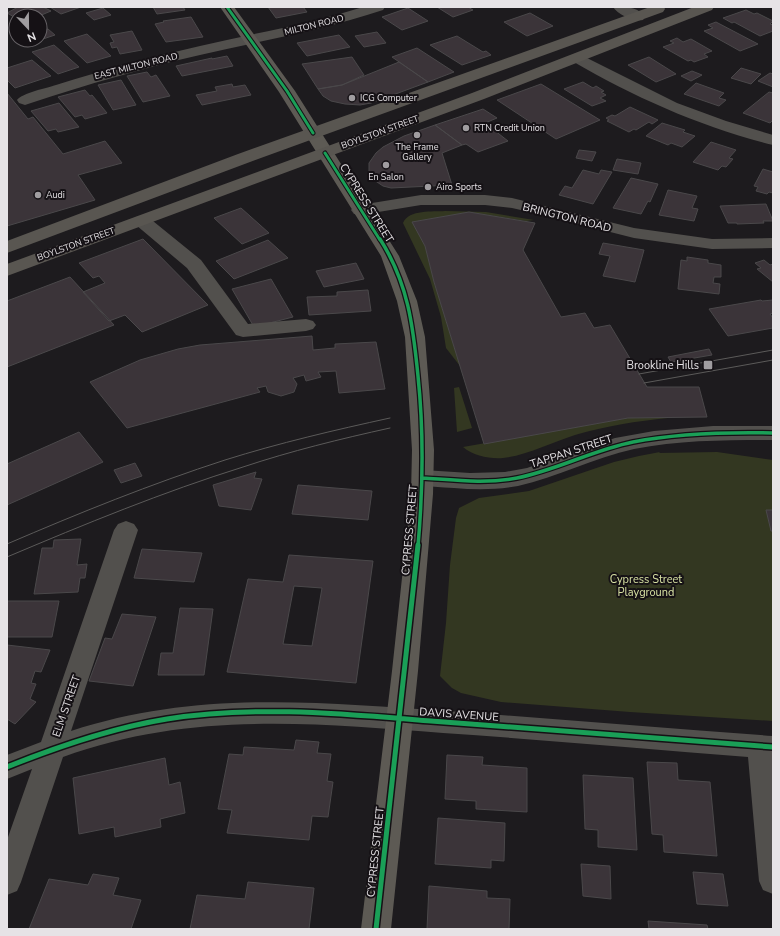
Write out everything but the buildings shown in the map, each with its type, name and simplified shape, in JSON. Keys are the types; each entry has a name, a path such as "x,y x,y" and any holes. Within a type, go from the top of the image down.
{"highway":[{"name":"BOYLSTON STREET","path":"7,247 313,133 664,7"},
{"name":"BOYLSTON STREET","path":"7,270 478,96 707,7"}],"main road":[{"name":"CYPRESS STREET","path":"227,7 287,91 390,256 399,277 415,337 420,388 423,478 407,655 376,929"}],"street":[{"name":"MILTON ROAD","path":"250,40 317,26 378,7"},
{"path":"620,7 638,17"},
{"name":"EAST MILTON ROAD","path":"25,100 107,73 250,40"},
{"path":"576,58 659,102 718,125 773,140"},
{"name":"BRINGTON ROAD","path":"360,210 421,200 485,200 545,210 634,233 712,244 769,243"},
{"path":"142,221 194,264 243,331 306,325"},
{"name":"TAPPAN STREET","path":"423,478 467,481 503,480 532,474 606,448 659,437 710,432 773,433"},
{"name":"ELM STREET","path":"7,882 126,530"},
{"name":"DAVIS AVENUE","path":"7,768 52,749 97,734 134,725 200,715 260,712 399,718 766,746"},
{"path":"766,746 773,881"}],"green space":[{"path":"445,211 486,212 534,220 526,221 469,212 413,222 425,246 434,282 460,366 446,348 441,317 430,279 403,223 410,215 416,213"},
{"path":"459,387 472,428 457,432 454,388"},
{"path":"628,418 668,418 633,422 598,429 575,435 512,457 493,458 482,456 472,453 463,447"},
{"name":"Cypress Street Playground","path":"660,452 659,453 717,452 773,460 773,721 501,702 461,693 452,688 440,676 446,623 450,565 456,518 459,508 479,498 529,491 614,462"}],"tram line":[{"path":"639,374 773,350"},
{"path":"644,383 773,360"},
{"path":"7,544 115,499 225,460 307,437 390,418"},
{"path":"7,557 124,509 183,487 261,461 334,441 390,428"}],"cycle path":[{"path":"227,7 287,91 313,133"},
{"path":"325,153 386,249 397,271 407,301 413,327 420,396 423,478 420,523 376,929"},
{"path":"423,478 470,481 505,480 530,475 603,449 654,438 694,434 773,433"},
{"path":"7,767 69,743 132,725 169,718 244,712 357,715 773,747"}],"place":[{"name":"ICG Computer","path":"352,98"},
{"name":"RTN Credit Union","path":"466,128"},
{"name":"The Frame Gallery","path":"417,135"},
{"name":"En Salon","path":"386,165"},
{"name":"Airo Sports","path":"428,187"},
{"name":"Audi","path":"38,195"},
{"name":"Brookline Hills","path":"708,365"}]}
